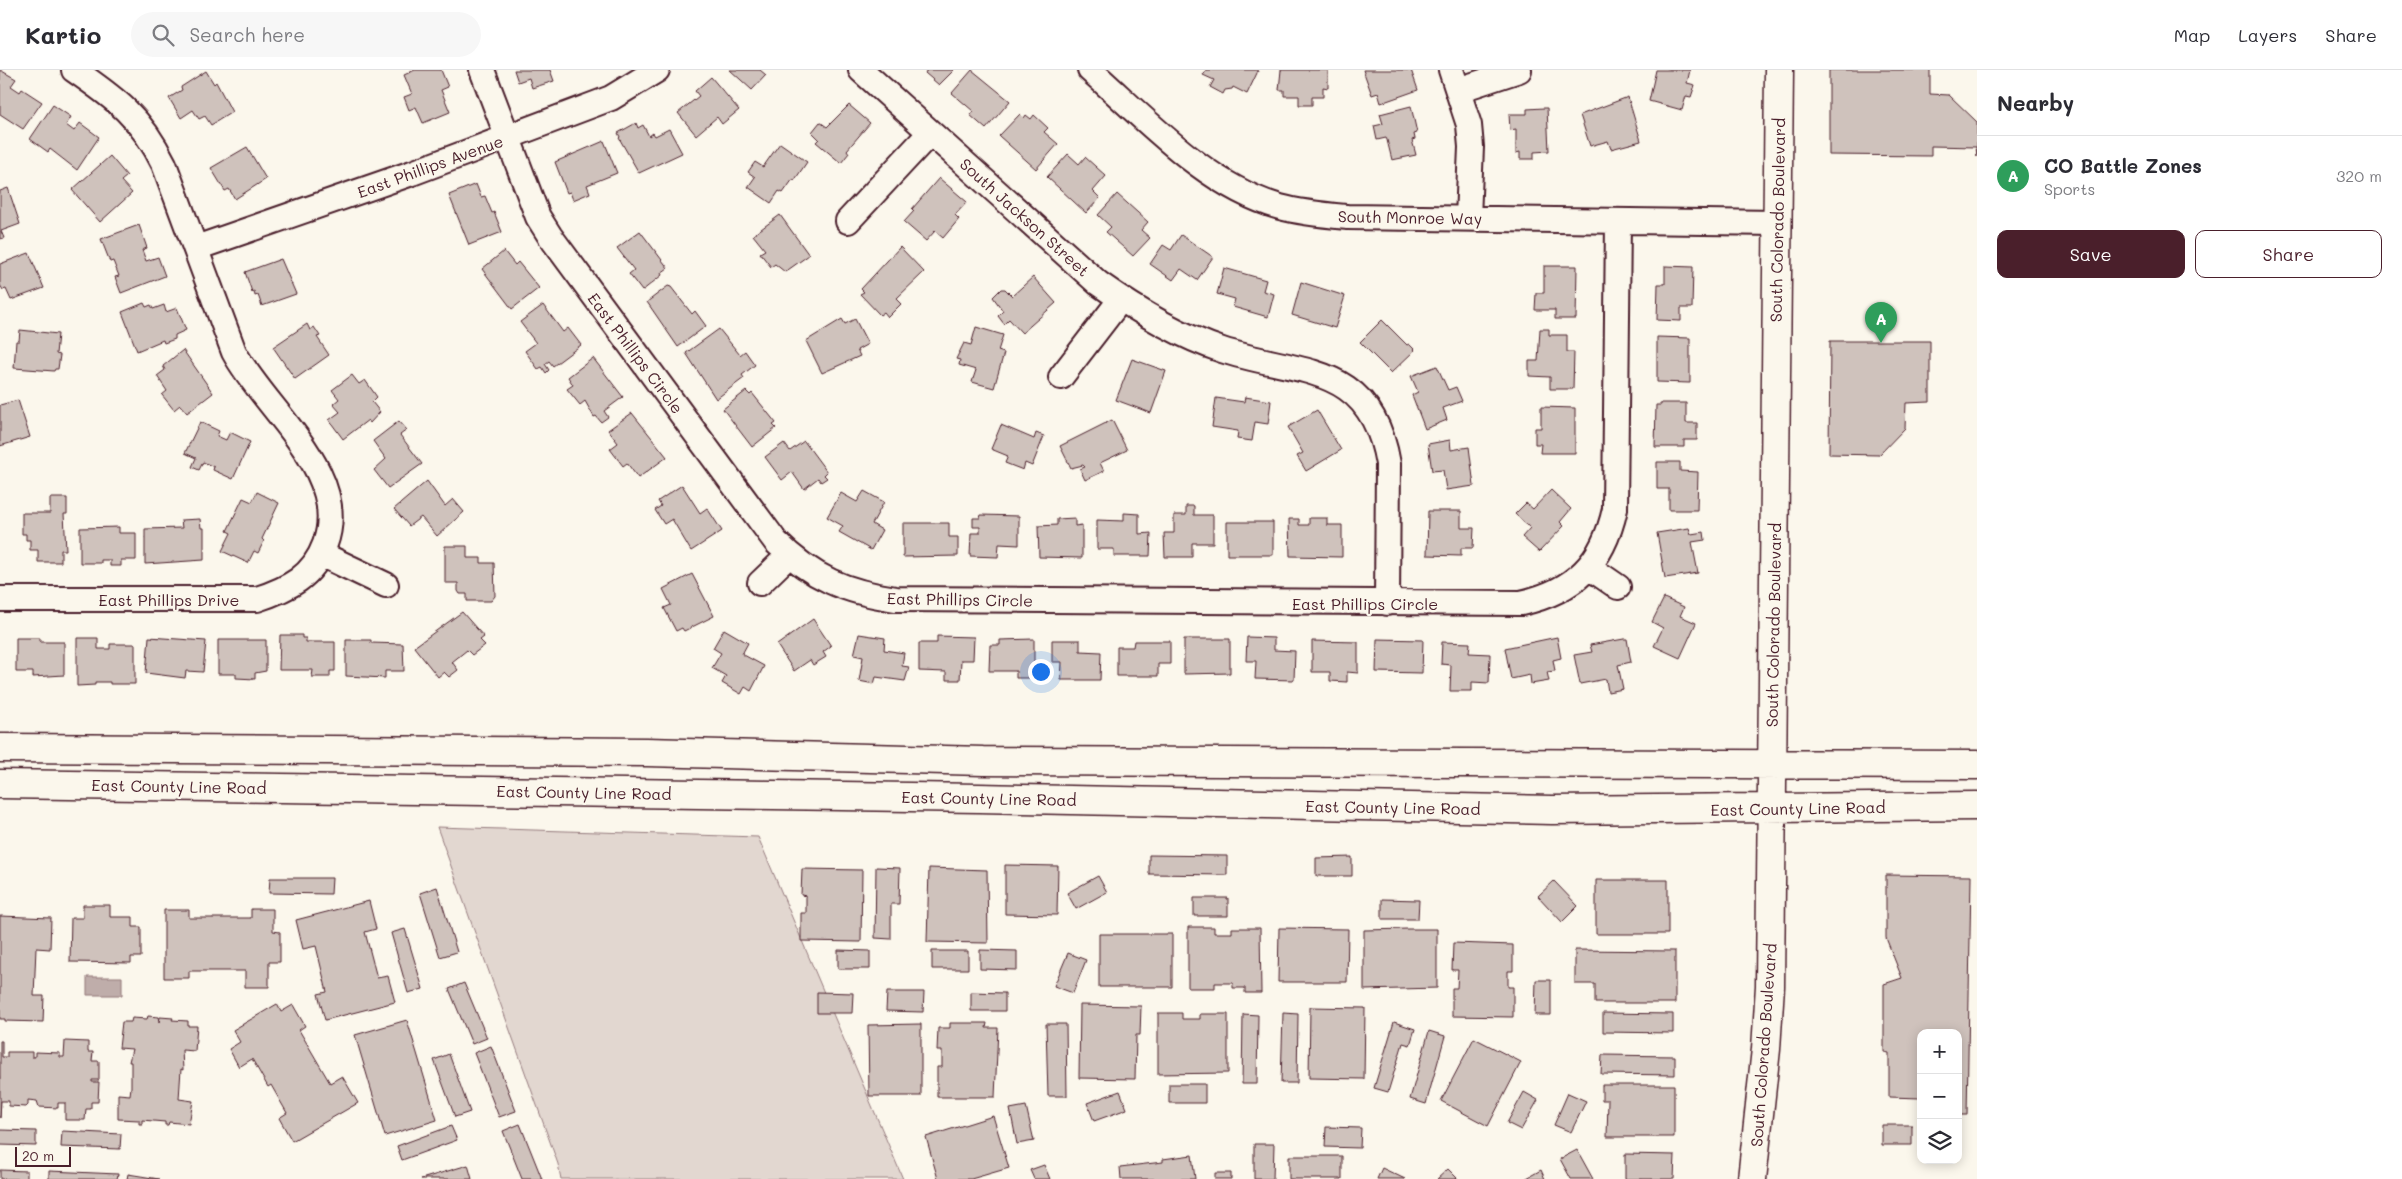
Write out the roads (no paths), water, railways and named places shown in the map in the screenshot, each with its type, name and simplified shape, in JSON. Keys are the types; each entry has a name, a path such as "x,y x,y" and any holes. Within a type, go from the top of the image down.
{"main road":[{"name":"South Colorado Boulevard","path":"1752,1179 1769,995 1779,70"},
{"path":"0,748 647,752 983,761 1977,765"},
{"name":"East County Line Road","path":"0,784 979,798 1542,810 1977,806"}],"street":[{"name":"East Phillips Drive","path":"0,599 257,599 284,590 305,575 321,554 328,535 330,513 328,495 320,474 302,445 246,374 234,352 164,164 152,139 116,99 74,70"},
{"name":"East Phillips Circle","path":"482,70 538,218 776,542 812,572 838,586 866,595 896,599 1521,603 1543,598 1563,588 1589,567 1611,529 1615,509 1618,221"},
{"name":"East Phillips Avenue","path":"196,248 508,138 611,98 658,70"},
{"name":"South Jackson Street","path":"861,70 1098,283 1121,299 1157,321 1221,350 1269,363 1312,371 1331,378 1350,390 1366,408 1377,425 1385,446 1388,464 1387,603"},
{"name":"South Monroe Way","path":"1090,70 1190,158 1223,182 1254,198 1280,207 1313,214 1347,217 1778,223"},
{"path":"1468,218 1471,147 1469,125 1455,80 1519,70"},
{"path":"848,221 930,133"},
{"path":"1061,377 1121,299"},
{"path":"321,554 386,585"},
{"path":"760,583 789,554"},
{"path":"1589,567 1618,587"}],"place":[{"name":"CO Battle Zones","path":"1881,343"}]}
